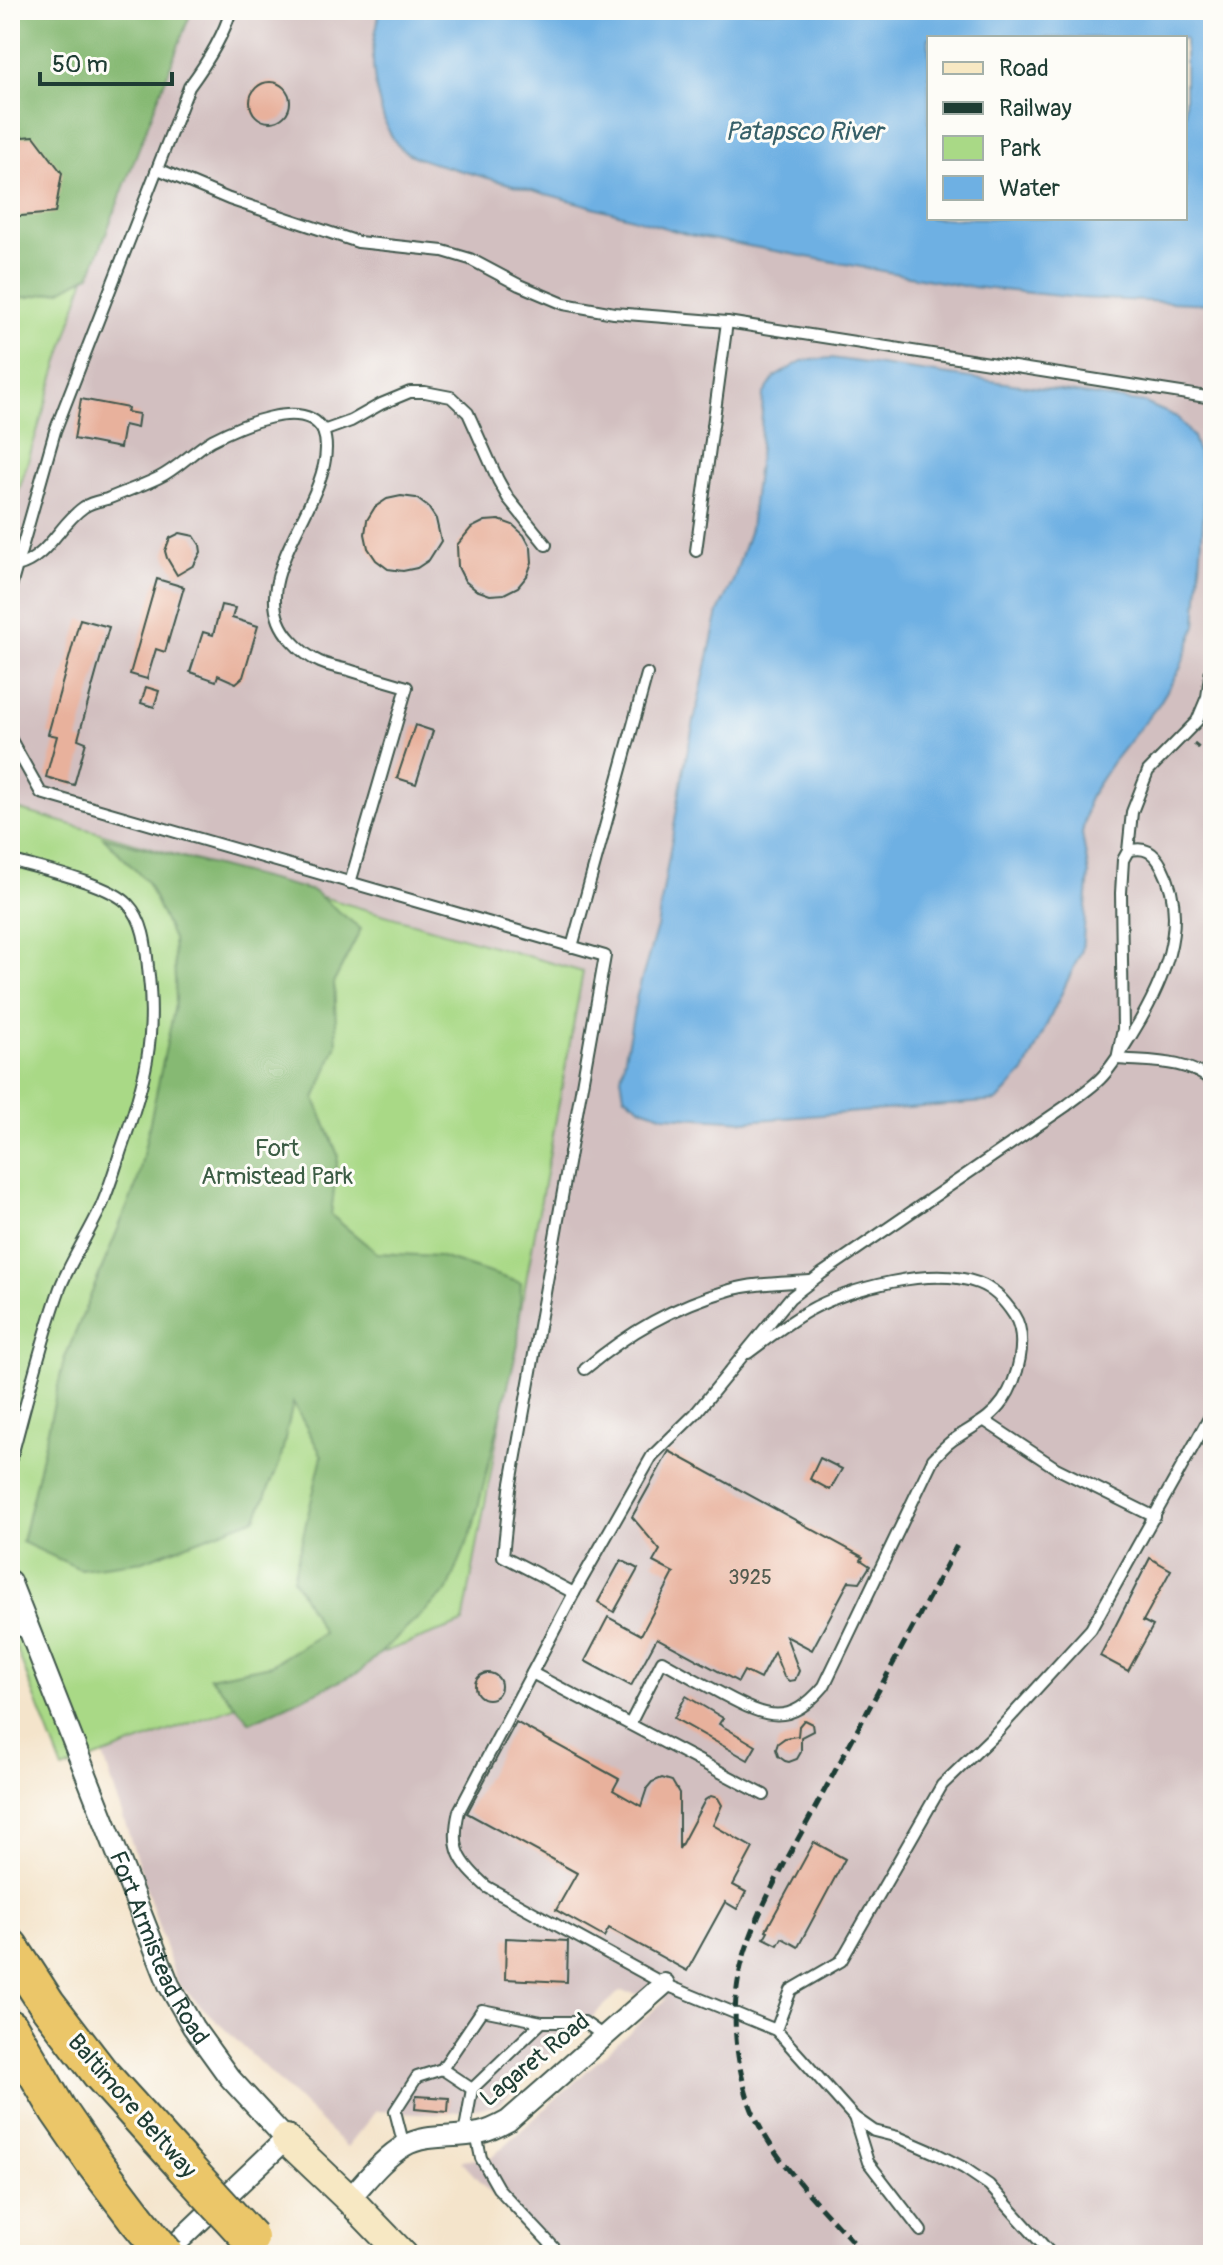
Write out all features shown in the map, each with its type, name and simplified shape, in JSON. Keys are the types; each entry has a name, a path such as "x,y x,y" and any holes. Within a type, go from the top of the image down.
{"highway":[{"name":"Baltimore Beltway","path":"10,1947 47,2004 100,2073 259,2246"},
{"name":"Baltimore Beltway","path":"10,2028 58,2110 165,2255"}],"street":[{"name":"Fort Armistead Road","path":"10,1581 169,1985 193,2027 229,2077 286,2139 403,2255"},
{"name":"Lagaret Road","path":"349,2199 388,2158 404,2146 432,2137 493,2129 522,2110 664,1984"},
{"path":"165,2255 286,2139"}],"lane":[{"path":"10,590 55,431 189,87 226,26 231,10"},
{"path":"158,169 229,199 358,242 443,251 470,259 564,304 614,313 727,322 1213,398"},
{"path":"696,551 727,322"},
{"path":"323,431 410,392 451,397 468,413 508,498 546,545"},
{"path":"17,566 39,555 87,505 160,477 227,433 284,414 304,415 316,422 323,431 326,460 320,483 277,578 275,615 282,631 300,650 320,662 407,687 350,883"},
{"path":"1117,1059 1123,1029 1123,860 1128,851 1132,812 1148,771 1197,721 1207,697 1213,656"},
{"path":"572,947 647,674"},
{"path":"10,738 41,793 605,956 510,1489 503,1556 574,1593"},
{"path":"1052,2255 989,2185 964,2168 898,2137 874,2131 854,2117 776,2030 664,1984 487,1887 469,1872 460,1858 455,1845 455,1830 459,1811 574,1593 652,1456 695,1414 790,1298 1066,1106 1098,1081 1117,1059 1153,1000 1166,966 1173,935 1174,904 1170,882 1157,857 1149,850 1137,848 1128,851"},
{"path":"10,860 106,890 127,903 139,920 146,942 152,994 152,1033 139,1099 103,1203 60,1287 10,1463"},
{"path":"1117,1059 1186,1066 1213,1082"},
{"path":"630,1724 662,1661 756,1712 778,1715 796,1710 811,1701 824,1686 933,1459 954,1439 985,1421 1004,1400 1017,1371 1022,1340 1018,1321 1004,1300 981,1284 960,1278 927,1277 846,1294 808,1311 737,1361"},
{"path":"585,1369 629,1334 665,1314 731,1290 812,1281"},
{"path":"776,2030 791,1990 841,1961 942,1785 994,1735 1091,1629 1213,1411"},
{"path":"985,1421 1056,1468 1155,1517"},
{"path":"10,1626 32,1635"},
{"path":"532,1673 764,1795"},
{"path":"404,2146 395,2111 417,2077 442,2069 482,2010 542,2022 584,2022 605,2037"},
{"path":"542,2022 472,2089 470,2134 498,2188 561,2255"},
{"path":"442,2069 472,2089"},
{"path":"854,2117 868,2162 921,2231"}],"path":[{"path":"1183,736 1213,759"}],"shaded area":[{"path":"168,10 380,10 372,51 382,110 393,139 433,163 689,235 963,286 1079,298 1213,304 1213,2255 547,2255 461,2161 492,2157 666,1999 620,1991 497,2106 436,2114 376,2111 347,2147 177,1983 103,1755 463,1623 582,972 10,807 10,519"}],"green space":[{"path":"10,10 168,10 10,519"},
{"path":"10,10 192,10 90,275 61,291 10,298"},
{"name":"Fort Armistead Park","path":"10,807 583,972 463,1623 63,1770 10,1632"},
{"path":"103,837 313,891 361,929 334,982 337,1044 315,1099 338,1155 331,1215 377,1253 438,1256 521,1283 518,1345 473,1528 448,1590 360,1672 250,1722 210,1677 271,1665 323,1633 293,1578 322,1456 293,1403 280,1462 256,1518 143,1561 80,1569 22,1542 64,1360 137,1183 176,1000 173,939 147,882"}],"water":[{"name":"Patapsco River","path":"380,10 1213,10 1213,304 1079,298 963,286 689,235 422,159 407,153 396,143 384,120 374,77 375,37"},
{"path":"831,358 1145,403 1177,417 1193,437 1202,465 1204,509 1196,626 1180,669 1159,704 1112,763 1089,798 1082,834 1089,874 1082,950 1025,1071 997,1101 746,1121 665,1116 642,1108 624,1095 621,1077 637,995 657,927 684,767 718,612 733,581 750,529 763,395 775,377 802,361"}],"building":[{"path":"270,82 284,88 290,102 284,116 270,122 256,116 250,102 256,88"},
{"path":"34,136 62,173 55,213 10,217 10,138"},
{"path":"81,399 128,408 127,412 139,414 137,428 124,425 120,448 74,439"},
{"path":"401,496 416,498 428,507 436,519 441,541 429,560 417,568 403,571 388,569 376,560 368,548 365,534 367,520 375,507 387,499"},
{"path":"499,520 513,525 524,535 531,548 532,562 527,576 518,587 504,594 490,595 476,590 465,581 458,567 457,545 471,528 485,521"},
{"path":"180,533 194,536 201,552 194,565 177,575 165,551 170,538"},
{"path":"157,579 184,587 165,652 156,649 147,679 130,674"},
{"path":"221,605 235,608 232,618 258,626 243,677 236,683 218,675 216,681 190,672 203,632 213,635"},
{"path":"80,619 109,627 78,739 86,742 74,785 46,777 57,736 48,734"},
{"path":"146,687 159,691 154,707 141,703"},
{"path":"415,725 433,731 416,784 397,778"},
{"path":"669,1451 863,1557 861,1560 870,1566 860,1582 849,1581 812,1650 786,1636 799,1671 795,1680 789,1681 784,1677 774,1652 760,1679 744,1671 738,1682 657,1638 631,1686 585,1661 608,1617 641,1635 674,1573 653,1562 660,1550 632,1517"},
{"path":"820,1458 842,1469 830,1490 810,1479"},
{"path":"1150,1558 1171,1570 1143,1621 1153,1626 1128,1671 1100,1656"},
{"path":"621,1560 638,1569 614,1612 598,1602"},
{"path":"488,1673 497,1677 501,1686 497,1695 488,1699 479,1695 475,1686 479,1677"},
{"path":"686,1696 723,1718 719,1724 756,1746 748,1760 674,1718"},
{"path":"804,1720 812,1724 813,1731 801,1737 801,1752 797,1759 785,1761 778,1756 778,1743 785,1738 798,1736 799,1726"},
{"path":"516,1722 619,1779 613,1790 641,1806 652,1782 662,1778 672,1781 679,1793 679,1849 705,1800 711,1796 718,1798 722,1805 713,1825 753,1848 733,1885 746,1892 737,1909 725,1902 687,1971 609,1928 604,1937 556,1910 577,1873 467,1813"},
{"path":"814,1842 845,1859 798,1947 782,1938 778,1945 764,1938 766,1930"},
{"path":"506,1938 568,1941 567,1982 505,1979"},
{"path":"416,2096 449,2098 448,2112 415,2109"}],"railway":[{"path":"865,2255 800,2183 758,2123 740,2067 736,1994 750,1937 768,1896 957,1545"}]}
